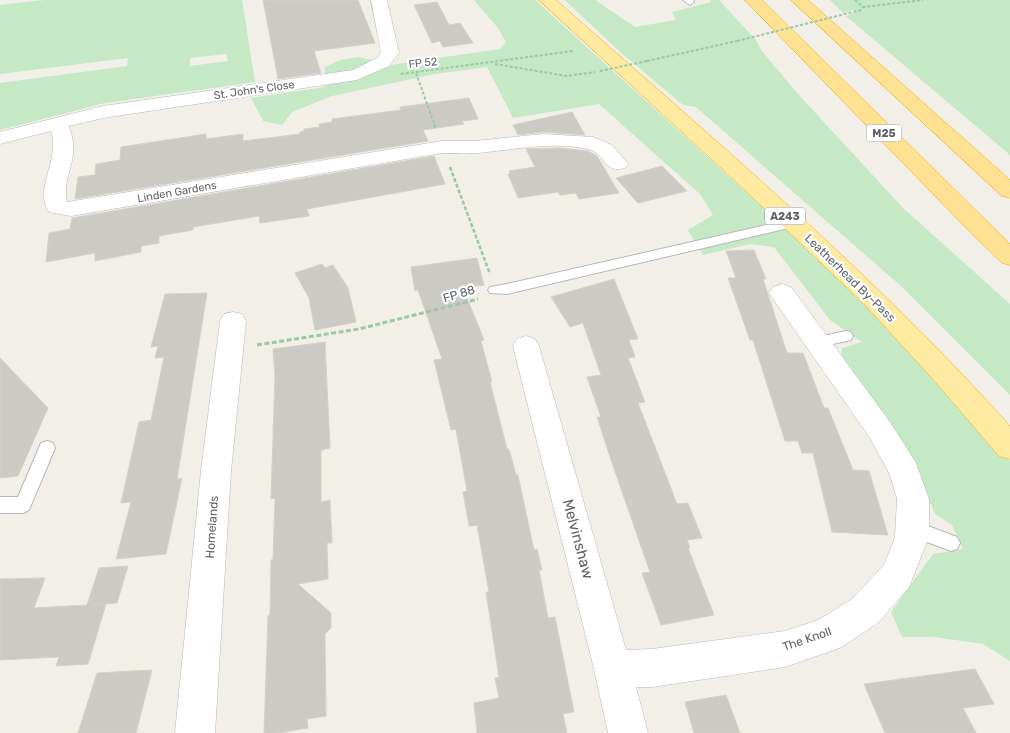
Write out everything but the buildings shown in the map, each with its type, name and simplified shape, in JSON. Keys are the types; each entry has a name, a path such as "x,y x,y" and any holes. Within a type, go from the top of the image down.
{"highway":[{"name":"Leatherhead By-Pass","path":"547,0 874,300 924,351 1010,447"},
{"path":"799,0 1010,191"},
{"name":"M25","path":"753,2 1010,257"}],"street":[{"name":"St. John's Close","path":"58,123 104,112 358,75 383,62 390,54 379,0"},
{"name":"Linden Gardens","path":"58,123 64,136 66,151 54,197 57,207 71,209 442,147"},
{"path":"0,138 58,123"},
{"path":"442,147 476,147 543,140 593,143 605,149 618,164"},
{"name":"The Knoll","path":"613,669 652,668 785,649 827,635 865,611 897,576 912,537 913,499 905,472 880,430 833,339 782,294"},
{"name":"Homelands","path":"195,733 216,471 231,336"},
{"name":"Melvinshaw","path":"526,346 613,669 628,733"}],"lane":[{"path":"496,290 792,223"},
{"path":"0,505 23,506 47,448"},
{"path":"912,528 951,543"}],"path":[{"path":"855,0 863,7"},
{"path":"490,64 567,76 600,71 737,41 861,10 863,7 923,0"},
{"name":"FP 52","path":"358,75 416,74 573,51"},
{"path":"416,74 496,290"},
{"name":"FP 88","path":"231,336 359,328 475,301 496,290"}],"green space":[{"path":"45,0 242,0 255,82 105,103 0,130 0,83 127,66 128,58 0,74 0,5","holes":["226,54 228,61 190,66 190,58"]},
{"path":"474,0 535,0 799,240 887,326 1010,461 1010,661 983,644 935,637 902,637 891,612 933,554 963,549 952,525 935,514 923,485 841,362 842,348 862,342 830,320 774,247 750,244 703,255 688,230 713,215 700,194 599,104 513,118 487,67 435,74 332,96 292,112 282,125 263,121 251,98 325,87 325,67 340,60 359,57 391,65 500,49 506,42 498,28"},
{"path":"565,0 595,0 635,27 676,20 672,12 711,2 710,0 719,0 756,40 761,50 798,94 903,208 1010,304 1010,395 901,286 696,107 683,105 619,51"},
{"path":"830,0 1010,0 1010,155 846,16 856,12 853,10 843,13"}]}
